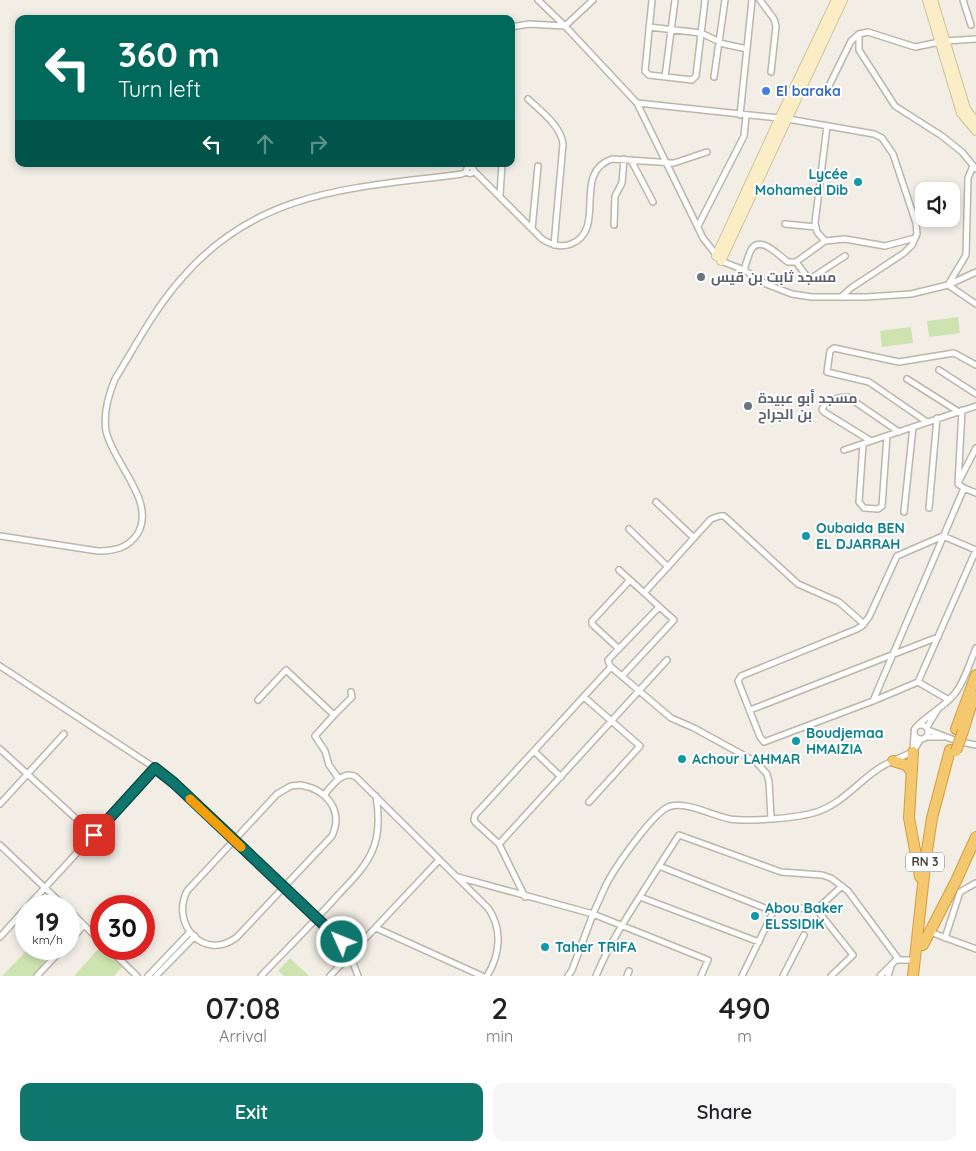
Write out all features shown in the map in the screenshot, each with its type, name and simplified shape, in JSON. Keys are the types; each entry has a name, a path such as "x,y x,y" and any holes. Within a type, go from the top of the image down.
{"highway":[{"name":"RN 3","path":"913,976 932,818 976,675"},
{"name":"RN 3","path":"959,730 976,691"},
{"name":"RN 3","path":"919,976 932,852 953,750"},
{"path":"913,752 910,818 922,894"},
{"path":"893,761 906,766 912,772"},
{"path":"923,945 976,837"}],"main road":[{"path":"718,259 779,119 836,0"},
{"path":"718,259 788,120 844,0"},
{"path":"926,0 966,109 976,122"},
{"path":"933,0 961,113 976,131"}],"street":[{"path":"538,0 637,103 703,238 718,259 744,270 766,284 792,294 812,297 911,294 948,285 976,272"},
{"path":"515,26 529,24 565,26 593,0"},
{"path":"652,0 645,70 649,75 692,80 695,78 705,0"},
{"path":"665,77 675,0"},
{"path":"714,77 724,0"},
{"path":"698,226 744,136 743,115 752,0"},
{"path":"760,0 774,19 776,26 771,72"},
{"path":"963,0 970,24"},
{"path":"649,27 701,33 719,42 747,49"},
{"path":"826,92 851,41 859,34 868,32 915,47 976,39"},
{"path":"859,34 859,50 895,106 942,136 962,152 974,168 968,178 966,256 948,285"},
{"path":"528,98 558,129 563,137 554,246"},
{"path":"637,103 788,120 874,134 882,138 893,154 916,223 916,238 904,253 840,297"},
{"path":"825,241 817,232 816,227 827,126"},
{"path":"0,536 98,551 112,551 122,548 136,536 142,522 143,513 141,502 112,451 107,435 105,416 110,392 120,371 170,292 195,264 220,241 270,211 313,196 344,189 462,174 466,172 468,167 473,167 542,239 554,246 568,246 575,243 585,233 589,221 591,182 594,174 604,162 612,159 624,159 666,163 680,161 707,152"},
{"path":"614,225 615,196 622,182 624,159"},
{"path":"631,160 653,202"},
{"path":"532,229 538,166"},
{"path":"500,196 502,167"},
{"path":"785,224 816,227"},
{"path":"744,270 751,249 759,244 766,245 788,262 796,262 825,241 845,239 885,246 916,238"},
{"path":"796,262 810,279 845,256"},
{"path":"948,285 976,304"},
{"path":"851,288 856,297"},
{"path":"927,422 869,382 827,372 830,351 834,348 899,362 954,352 976,365"},
{"path":"939,370 976,394"},
{"path":"907,378 961,411"},
{"path":"871,441 824,412 822,410 824,405 829,401 848,397 899,432"},
{"path":"844,450 976,406"},
{"path":"958,484 961,411"},
{"path":"929,508 937,418"},
{"path":"904,512 913,427"},
{"path":"863,444 859,502 864,508 878,509 882,506 887,436"},
{"path":"958,484 976,448"},
{"path":"958,484 976,494"},
{"path":"873,701 964,488"},
{"path":"656,502 694,538"},
{"path":"644,593 711,519 724,516 798,584 839,602 864,624"},
{"path":"629,529 668,567"},
{"path":"943,536 976,550 918,682 766,742 762,741 738,681 740,676 837,638 864,624 897,556 943,536"},
{"path":"619,570 674,620 622,676"},
{"path":"619,649 592,624 592,621 630,580"},
{"path":"659,607 608,660 612,667 639,692 671,718 694,728 756,762 767,774 772,818"},
{"path":"750,710 938,637"},
{"path":"913,752 914,730 929,714 949,700 957,691 976,648"},
{"path":"499,844 667,660"},
{"path":"0,666 155,768 174,783 342,942 350,955 358,976"},
{"path":"526,897 499,844 475,822 474,817 612,667"},
{"path":"258,700 286,670 334,715"},
{"path":"918,682 949,700"},
{"path":"309,742 352,697 351,692"},
{"path":"584,697 640,746 589,802"},
{"path":"927,737 927,728 938,708"},
{"path":"917,726 922,725 944,737 976,745"},
{"path":"0,804 64,734"},
{"path":"914,735 920,740"},
{"path":"315,736 325,751 329,765 339,779"},
{"path":"568,976 606,885 633,844 657,815 670,806 681,806 731,819 754,820 812,814 835,804 882,766 913,752 920,740 927,737 944,737"},
{"path":"0,749 94,835"},
{"path":"534,751 561,777"},
{"path":"38,895 155,768"},
{"path":"324,795 339,779 344,775 350,774 376,796 488,908 496,922 498,945 496,958 487,976"},
{"path":"300,785 308,786 315,788 324,795 334,812 336,822 335,828 326,844 232,941 226,944 213,945 200,941 192,934 181,913 183,898 187,891 233,840 285,788 300,785"},
{"path":"261,976 361,870 373,850 378,828 379,815 376,796"},
{"path":"596,976 622,926 679,835 773,870 786,873 827,876 842,886 899,960"},
{"path":"0,845 52,895"},
{"path":"330,976 439,860"},
{"path":"659,866 770,910 806,908 816,910 853,956 831,976"},
{"path":"457,877 593,914 708,960 701,976"},
{"path":"945,938 960,892 976,883"},
{"path":"816,910 842,886"},
{"path":"640,897 759,942"},
{"path":"742,976 774,910"},
{"path":"0,936 15,920"},
{"path":"80,921 90,931"},
{"path":"80,930 84,925"},
{"path":"376,928 482,976"},
{"path":"929,932 976,949"},
{"path":"148,976 192,934"},
{"path":"156,976 192,934"},
{"path":"783,976 804,935"},
{"path":"37,976 52,960"},
{"path":"120,960 137,976"},
{"path":"880,976 899,960 915,960"},
{"path":"888,976 891,966"}],"green space":[{"path":"958,317 960,333 929,337 927,321"},
{"path":"911,327 913,343 882,347 880,331"},
{"path":"90,958 90,960 114,960 122,967 114,976 74,976"},
{"path":"290,958 309,976 284,976 278,971"},
{"path":"17,960 44,960 46,962 33,976 2,976"}],"slow traffic":[{"path":"190,799 241,847"}],"place":[{"name":"El baraka","path":"766,91"},
{"name":"Lycée Mohamed Dib","path":"858,182"},
{"name":"مسجد ثابت بن قيس","path":"701,277"},
{"name":"مسجد أبو عبيدة بن الجراح","path":"748,406"},
{"name":"Oubaida BEN EL DJARRAH","path":"806,536"},
{"name":"Boudjemaa HMAIZIA","path":"796,741"},
{"name":"Achour LAHMAR","path":"682,759"},
{"name":"Abou Baker ELSSIDIK","path":"755,916"},
{"name":"Taher TRIFA","path":"545,947"}],"route":[{"path":"94,835 155,768 174,783 342,942"}]}
